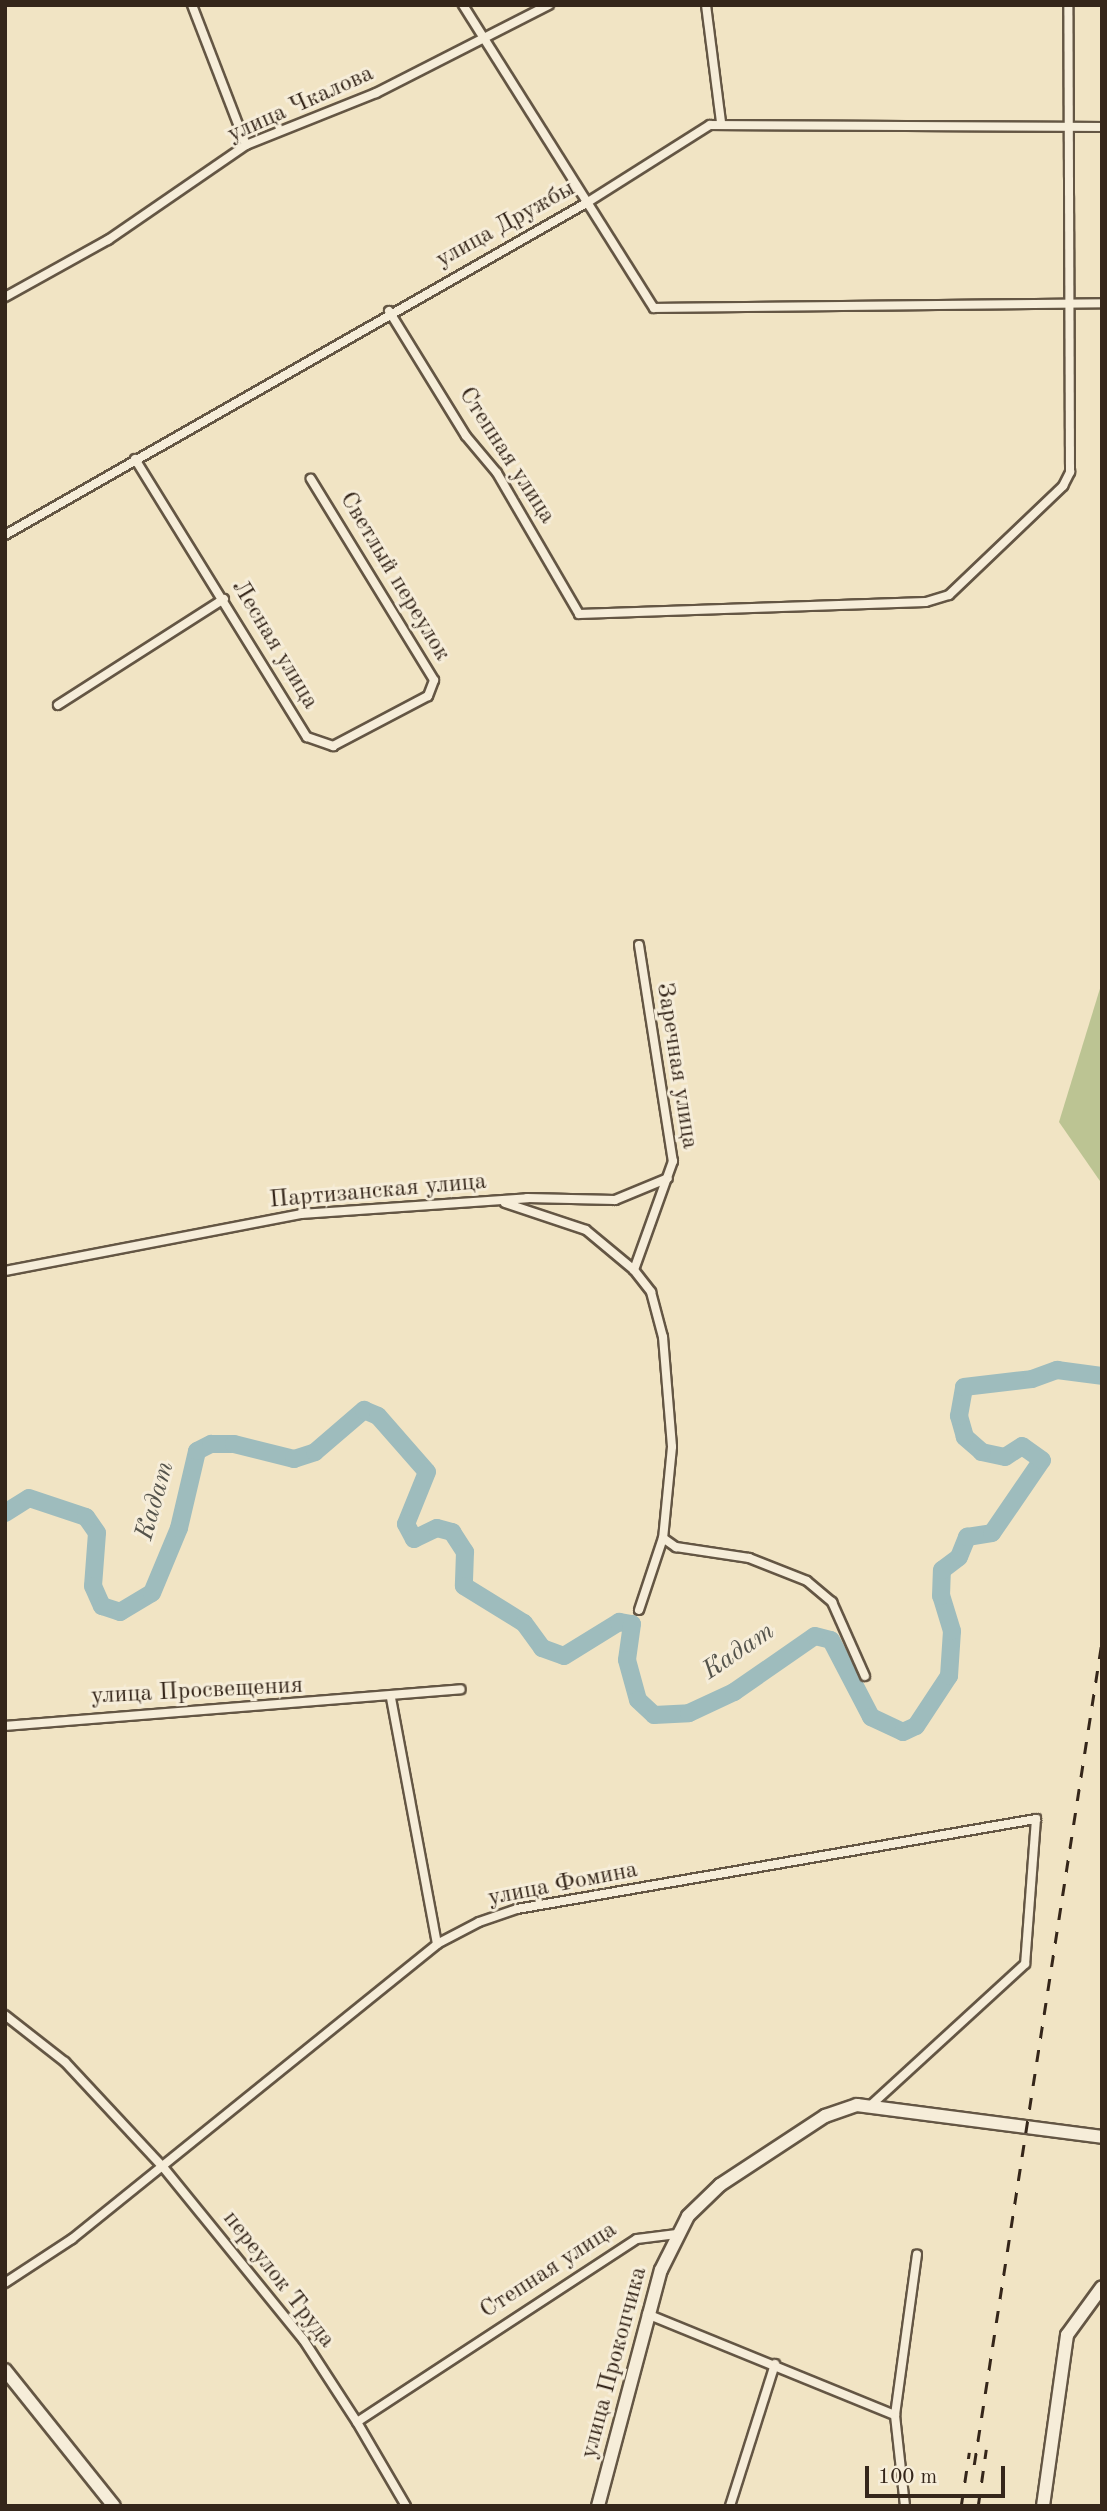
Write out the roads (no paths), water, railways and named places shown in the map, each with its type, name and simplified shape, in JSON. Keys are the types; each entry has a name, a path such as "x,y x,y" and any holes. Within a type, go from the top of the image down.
{"street":[{"path":"192,5 246,145"},
{"path":"463,5 654,308 1102,303"},
{"name":"улица Чкалова","path":"5,297 108,240 246,145 376,93 549,5"},
{"path":"706,5 720,122 1102,127"},
{"path":"1068,5 1070,302"},
{"name":"улица Дружбы","path":"5,535 389,311 588,202 720,122"},
{"name":"Степная улица","path":"389,311 467,436 497,473 579,614 590,618 926,602 948,595 1068,480 1070,302"},
{"name":"Лесная улица","path":"135,459 307,737 333,746 428,696"},
{"name":"Светлый переулок","path":"311,479 432,671 428,696"},
{"path":"58,705 224,599"},
{"name":"Заречная улица","path":"634,1270 668,1178 672,1150 649,1039 639,945"},
{"name":"Партизанская улица","path":"5,1271 301,1214 502,1202 615,1200 668,1178"},
{"path":"502,1202 586,1230 634,1270 656,1304 664,1348 672,1447 663,1538 639,1610"},
{"path":"663,1538 676,1546 748,1558 807,1581 832,1602 866,1676"},
{"name":"улица Просвещения","path":"5,1726 391,1698 460,1689"},
{"path":"391,1698 437,1944"},
{"name":"улица Фомина","path":"5,2283 163,2167 437,1944 517,1909 1035,1819 1025,1964 872,2104"},
{"name":"переулок Труда","path":"5,2015 65,2062 163,2167 303,2339 356,2422"},
{"path":"677,2234 720,2185 842,2109 872,2104 1102,2137"},
{"name":"Степная улица","path":"356,2422 637,2239 677,2234"},
{"name":"улица Прокопчика","path":"598,2506 647,2314 677,2234"},
{"path":"905,2506 895,2415 917,2254"},
{"path":"1043,2506 1067,2334 1102,2287"},
{"path":"647,2314 895,2415"},
{"path":"730,2506 775,2364"},
{"path":"5,2370 114,2506"},
{"path":"356,2422 406,2506"}],"waterway":[{"name":"Кадат","path":"5,1513 29,1498 86,1517 97,1533 93,1586 102,1606 120,1612 152,1593 179,1528 197,1451 211,1444 234,1444 294,1459 315,1452 364,1410 378,1416 427,1472 406,1524 414,1539 437,1528 452,1532 465,1552 464,1586 524,1623 542,1648 564,1656 619,1622 632,1624 627,1660 638,1700 654,1715 689,1713 734,1692 815,1636 831,1640 871,1717 903,1732 916,1726 949,1676 952,1631 941,1596 942,1570 959,1557 967,1537 992,1533 1042,1460 1022,1446 1005,1457 982,1452 965,1437 959,1416 964,1387 1032,1379 1057,1370 1102,1376"}],"railway":[{"path":"974,2465 1102,1640"},
{"path":"978,2506 986,2450"},
{"path":"961,2506 969,2453"}]}
